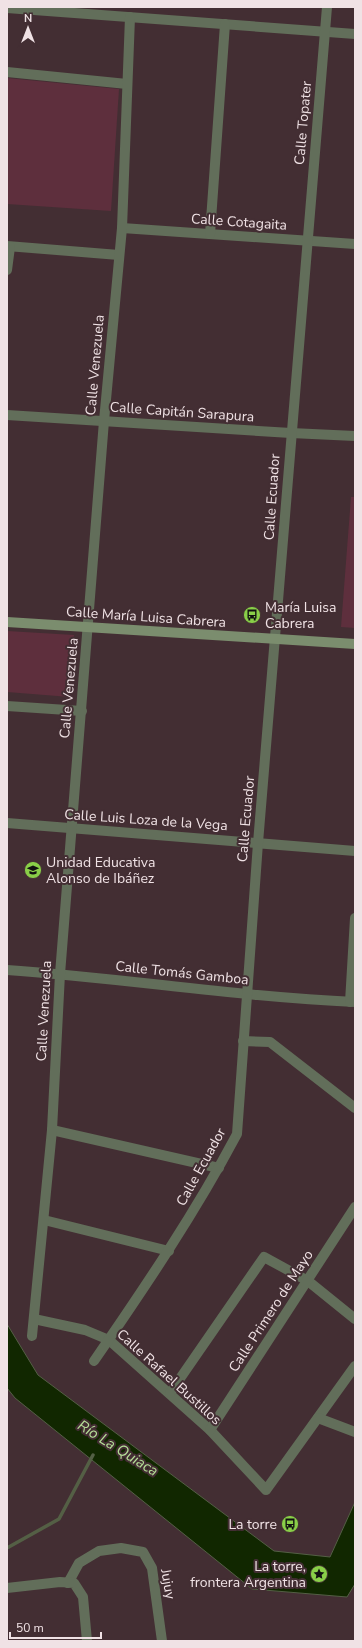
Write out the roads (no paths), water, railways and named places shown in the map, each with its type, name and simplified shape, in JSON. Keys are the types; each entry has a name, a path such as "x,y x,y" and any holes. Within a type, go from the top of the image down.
{"street":[{"name":"Calle Topater","path":"308,241 327,7"},
{"path":"7,8 126,13 226,24 355,34"},
{"name":"Calle Venezuela","path":"32,1336 52,1130 60,974 104,421 122,228 127,84 126,13"},
{"path":"210,234 226,24"},
{"path":"7,72 127,84"},
{"name":"Calle Cotagaita","path":"122,228 355,244"},
{"name":"Calle Ecuador","path":"94,1361 169,1251 219,1168 237,1134 258,843 308,241"},
{"path":"7,270 8,246 119,255"},
{"name":"Calle Capitán Sarapura","path":"7,415 355,436"},
{"name":"Calle María Luisa Cabrera","path":"7,622 355,644"},
{"path":"7,706 82,711"},
{"name":"Calle Luis Loza de la Vega","path":"7,823 355,851"},
{"path":"353,1002 355,918"},
{"name":"Calle Tomás Gamboa","path":"7,970 60,974 247,995 353,1002"},
{"path":"244,1041 270,1042 355,1108"},
{"path":"52,1130 219,1168"},
{"name":"Calle Primero de Mayo","path":"210,1430 355,1207"},
{"path":"44,1220 169,1251"},
{"path":"170,1393 264,1257 308,1281 355,1319"},
{"name":"Calle Rafael Bustillos","path":"34,1319 85,1330 109,1340 210,1430 266,1490 318,1418"},
{"path":"355,1366 318,1418 355,1432"},
{"name":"Jujuy","path":"68,1583 79,1563 99,1551 121,1548 143,1552 152,1568 162,1641"},
{"path":"7,1588 60,1582 74,1583 83,1597 87,1641"}],"water":[{"name":"Río La Quiaca","path":"7,1324 38,1375 274,1551 330,1557 355,1502 355,1584 347,1597 252,1589 15,1398 7,1388"}],"waterway":[{"path":"7,1548 59,1519 93,1455"}],"place":[{"name":"María Luisa Cabrera","path":"252,615"},
{"name":"Unidad Educativa Alonso de Ibáñez","path":"33,870"},
{"name":"La torre","path":"290,1524"},
{"name":"La torre, frontera Argentina","path":"319,1574"}]}
